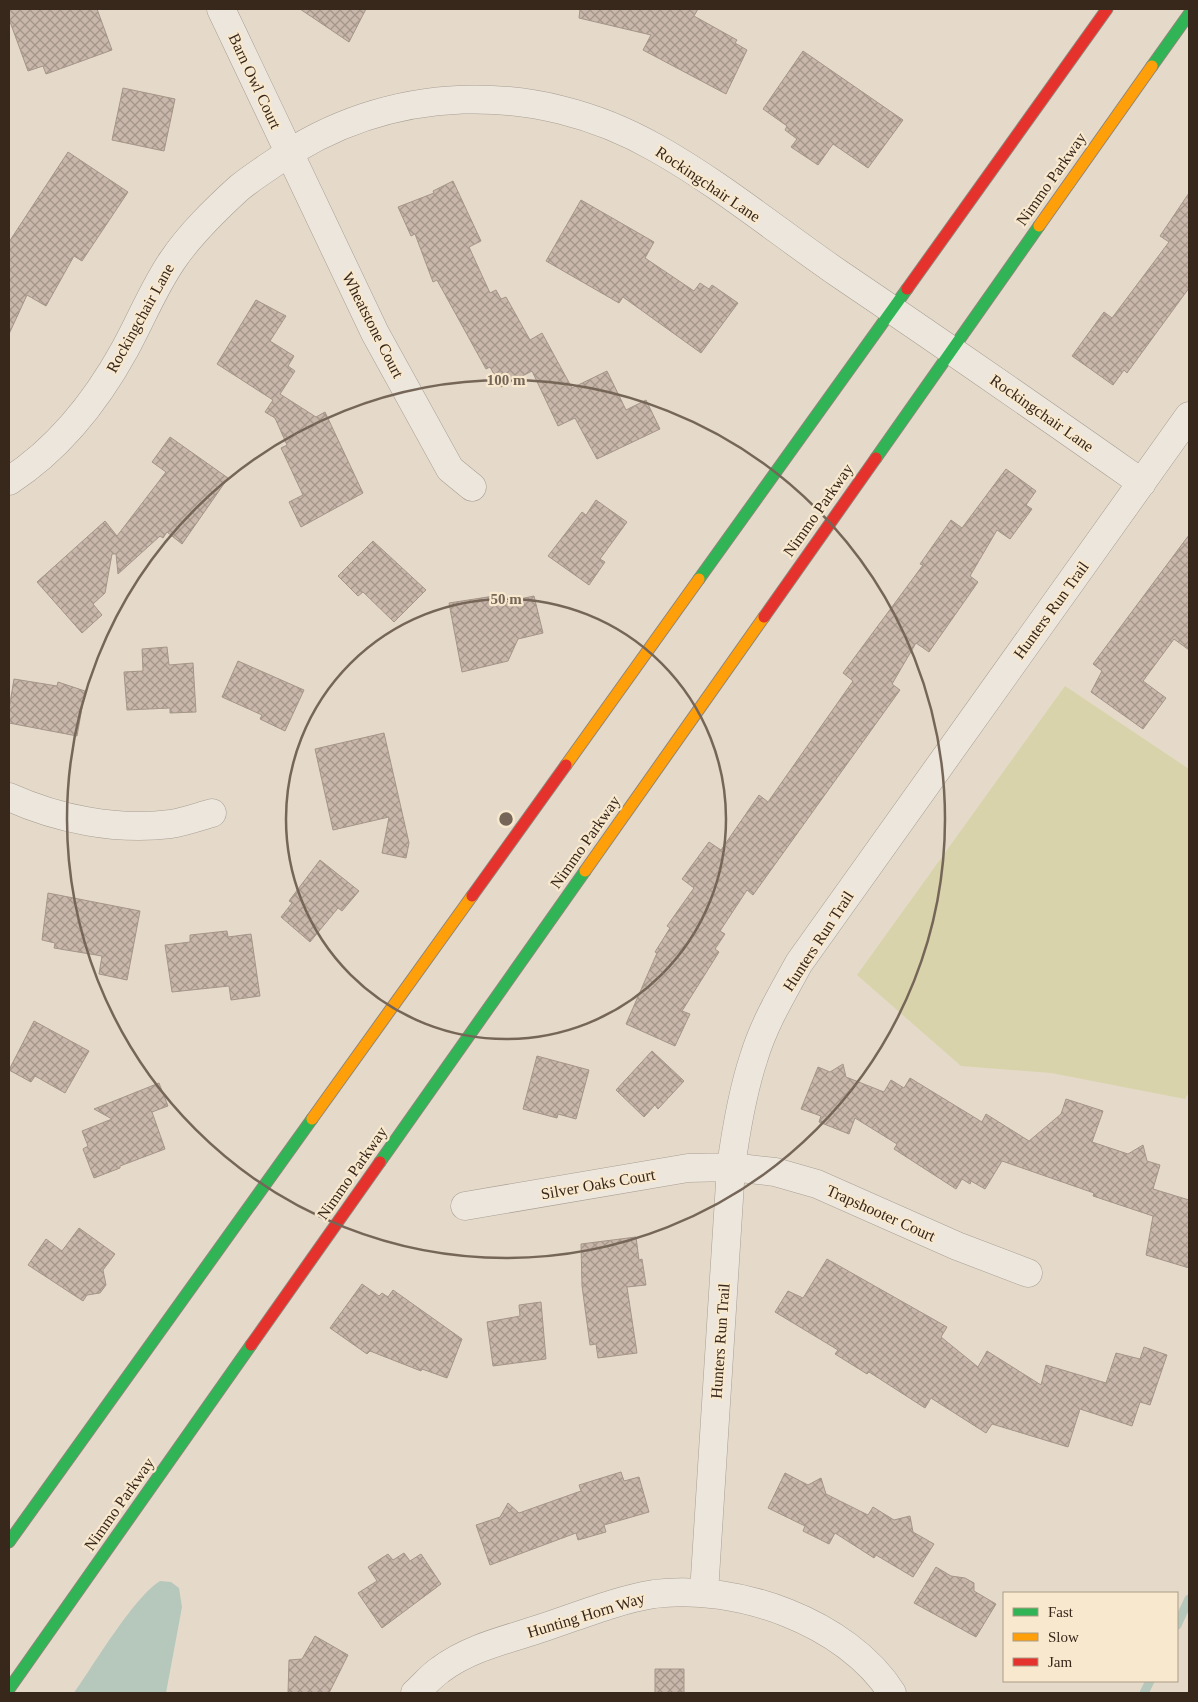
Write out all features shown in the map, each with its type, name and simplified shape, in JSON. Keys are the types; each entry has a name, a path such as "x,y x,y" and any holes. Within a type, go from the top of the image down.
{"highway":[{"path":"9,1542 1107,9"},
{"name":"Nimmo Parkway","path":"9,1689 1189,14"}],"street":[{"name":"Barn Owl Court","path":"221,9 288,153"},
{"name":"Rockingchair Lane","path":"9,481 52,447 91,401 124,350 152,294 173,259 206,220 243,185 288,153 320,135 367,115 417,103 458,98 511,100 574,113 615,128 654,146 711,182 773,228 1142,483"},
{"name":"Wheatstone Court","path":"288,153 375,333 445,461 450,469 472,488"},
{"name":"Hunters Run Trail","path":"704,1593 731,1167 739,1111 754,1056 772,1014 799,963 1189,416"},
{"path":"9,797 28,806 77,820 138,827 172,824 212,813"},
{"name":"Silver Oaks Court","path":"465,1206 688,1168 731,1167"},
{"name":"Trapshooter Court","path":"731,1167 775,1172 817,1184 958,1246 1028,1273"},
{"name":"Hunting Horn Way","path":"415,1693 440,1670 478,1650 624,1601 655,1594 704,1593 744,1599 782,1612 833,1635 860,1655 892,1693"}],"shaded area":[{"path":"1065,686 1189,769 1189,1092 1185,1099 1051,1073 961,1066 857,975"},
{"path":"160,1581 171,1582 179,1588 182,1607 166,1693 74,1693 126,1617 149,1590"}],"building":[{"path":"9,9 97,9 112,50 46,74 43,66 28,71 9,19"},
{"path":"300,9 366,9 349,42"},
{"path":"580,9 698,9 694,16 737,40 735,43 747,50 726,94 643,50 651,35 579,18"},
{"path":"803,51 903,120 868,168 833,144 818,165 791,147 797,139 785,130 787,126 763,109"},
{"path":"123,88 175,99 164,151 112,140"},
{"path":"68,152 128,192 82,261 74,256 46,306 27,295 9,334 9,242"},
{"path":"453,181 481,241 469,247 490,293 496,290 501,299 506,297 530,340 542,333 572,388 607,371 626,410 646,400 660,429 597,459 575,418 558,426 532,371 501,387 490,367 486,369 437,280 433,282 415,234 411,236 398,207 434,193 433,191"},
{"path":"1189,193 1189,288 1127,373 1124,370 1113,385 1072,356 1104,312 1112,318 1169,242 1160,236"},
{"path":"581,200 654,242 645,258 694,291 700,283 709,289 712,285 738,303 701,353 623,297 619,303 546,261"},
{"path":"256,300 286,316 270,341 294,356 288,366 295,371 280,394 316,417 325,412 363,493 301,527 289,502 303,495 281,448 287,445 275,418 265,412 273,400 217,364"},
{"path":"170,437 228,478 182,544 167,532 163,538 160,536 118,574 116,554 112,554 105,593 93,604 102,615 82,633 37,582 105,521 117,536 166,472 152,462"},
{"path":"1006,469 1036,491 1026,505 1032,509 1010,539 997,530 970,576 978,582 929,652 916,643 892,684 900,690 753,895 747,890 720,931 725,934 715,949 719,952 682,1011 690,1014 675,1046 626,1024 657,953 655,952 670,928 667,926 694,888 682,879 709,842 721,850 759,795 768,802 853,681 843,673 923,565 920,564 951,520 962,528"},
{"path":"596,500 627,522 600,559 605,562 589,585 548,556 582,512 586,515"},
{"path":"1189,535 1189,650 1174,639 1143,681 1166,698 1143,729 1091,692 1102,671 1093,664"},
{"path":"373,541 426,590 394,622 363,592 358,596 338,576"},
{"path":"494,596 496,604 534,596 543,633 518,639 508,661 462,672 449,603"},
{"path":"167,647 169,665 193,663 196,712 170,713 170,708 127,710 124,672 143,671 142,649"},
{"path":"238,661 304,690 285,731 260,719 262,715 222,697"},
{"path":"14,679 57,686 58,682 85,691 77,736 9,723 9,709"},
{"path":"384,733 409,843 406,858 382,853 389,817 333,830 315,749"},
{"path":"320,860 359,891 342,911 338,908 310,942 281,917 292,903 289,901"},
{"path":"48,893 140,911 127,980 99,974 102,956 54,948 55,943 42,940"},
{"path":"227,931 228,937 251,934 260,996 231,1000 229,986 172,992 165,945 190,942 190,935"},
{"path":"34,1021 89,1051 65,1093 35,1076 31,1082 9,1070"},
{"path":"652,1051 684,1081 658,1109 655,1105 644,1117 616,1090"},
{"path":"537,1056 589,1070 576,1119 558,1114 557,1118 523,1109"},
{"path":"843,1064 846,1077 884,1092 891,1080 904,1088 910,1078 982,1122 986,1114 1029,1141 1061,1114 1066,1099 1103,1111 1092,1142 1128,1154 1143,1145 1147,1161 1160,1165 1153,1189 1189,1200 1189,1268 1146,1255 1153,1216 1093,1196 1094,1193 1002,1161 985,1189 971,1181 970,1184 962,1179 956,1189 894,1149 897,1144 855,1118 849,1134 819,1122 821,1116 801,1109 818,1067 830,1072"},
{"path":"159,1083 168,1106 152,1112 165,1149 94,1178 83,1149 88,1146 82,1131 112,1119 94,1109"},
{"path":"79,1228 115,1254 103,1270 106,1285 100,1293 87,1295 83,1301 28,1265 46,1239 62,1251"},
{"path":"636,1237 639,1260 642,1259 646,1285 627,1287 637,1353 598,1358 596,1344 590,1345 582,1286 581,1244"},
{"path":"827,1259 947,1327 941,1337 978,1367 987,1351 1041,1385 1046,1365 1106,1383 1116,1353 1140,1359 1144,1347 1167,1355 1150,1405 1140,1402 1132,1426 1080,1409 1068,1447 992,1424 986,1433 931,1398 925,1408 869,1372 867,1374 835,1354 838,1350 775,1312 788,1291 803,1298"},
{"path":"362,1284 379,1296 382,1293 388,1297 393,1290 462,1339 447,1378 422,1369 421,1371 370,1351 367,1354 330,1328"},
{"path":"541,1302 546,1359 493,1366 487,1322 520,1316 519,1305"},
{"path":"621,1472 624,1481 639,1477 649,1512 604,1525 606,1532 578,1540 576,1533 490,1565 476,1525 500,1517 508,1503 519,1513 581,1491 579,1485"},
{"path":"785,1473 808,1485 821,1478 826,1494 868,1515 873,1507 894,1520 910,1516 913,1532 934,1544 913,1577 876,1555 874,1558 835,1533 829,1544 803,1531 805,1526 768,1508"},
{"path":"404,1553 410,1561 421,1554 441,1584 382,1628 358,1593 377,1581 368,1567 388,1554 393,1560"},
{"path":"936,1567 951,1576 965,1578 974,1583 974,1591 996,1604 976,1637 914,1603"},
{"path":"315,1636 348,1655 329,1693 288,1693 289,1660 302,1659"},
{"path":"655,1669 684,1669 684,1693 655,1693"}],"waterway":[{"path":"1178,1623 1189,1599"},
{"path":"1144,1693 1150,1682"}],"traffic: fast":[{"path":"1152,66 1189,14"},
{"path":"876,458 1039,226"},
{"path":"699,579 907,289"},
{"path":"380,1162 585,871"},
{"path":"9,1542 312,1119"},
{"path":"9,1689 251,1345"}],"traffic: slow":[{"path":"1039,226 1152,66"},
{"path":"566,765 699,579"},
{"path":"585,871 764,617"},
{"path":"312,1119 472,896"}],"traffic: jam":[{"path":"907,289 1107,9"},
{"path":"764,617 876,458"},
{"path":"472,896 566,765"},
{"path":"251,1345 380,1162"}]}
